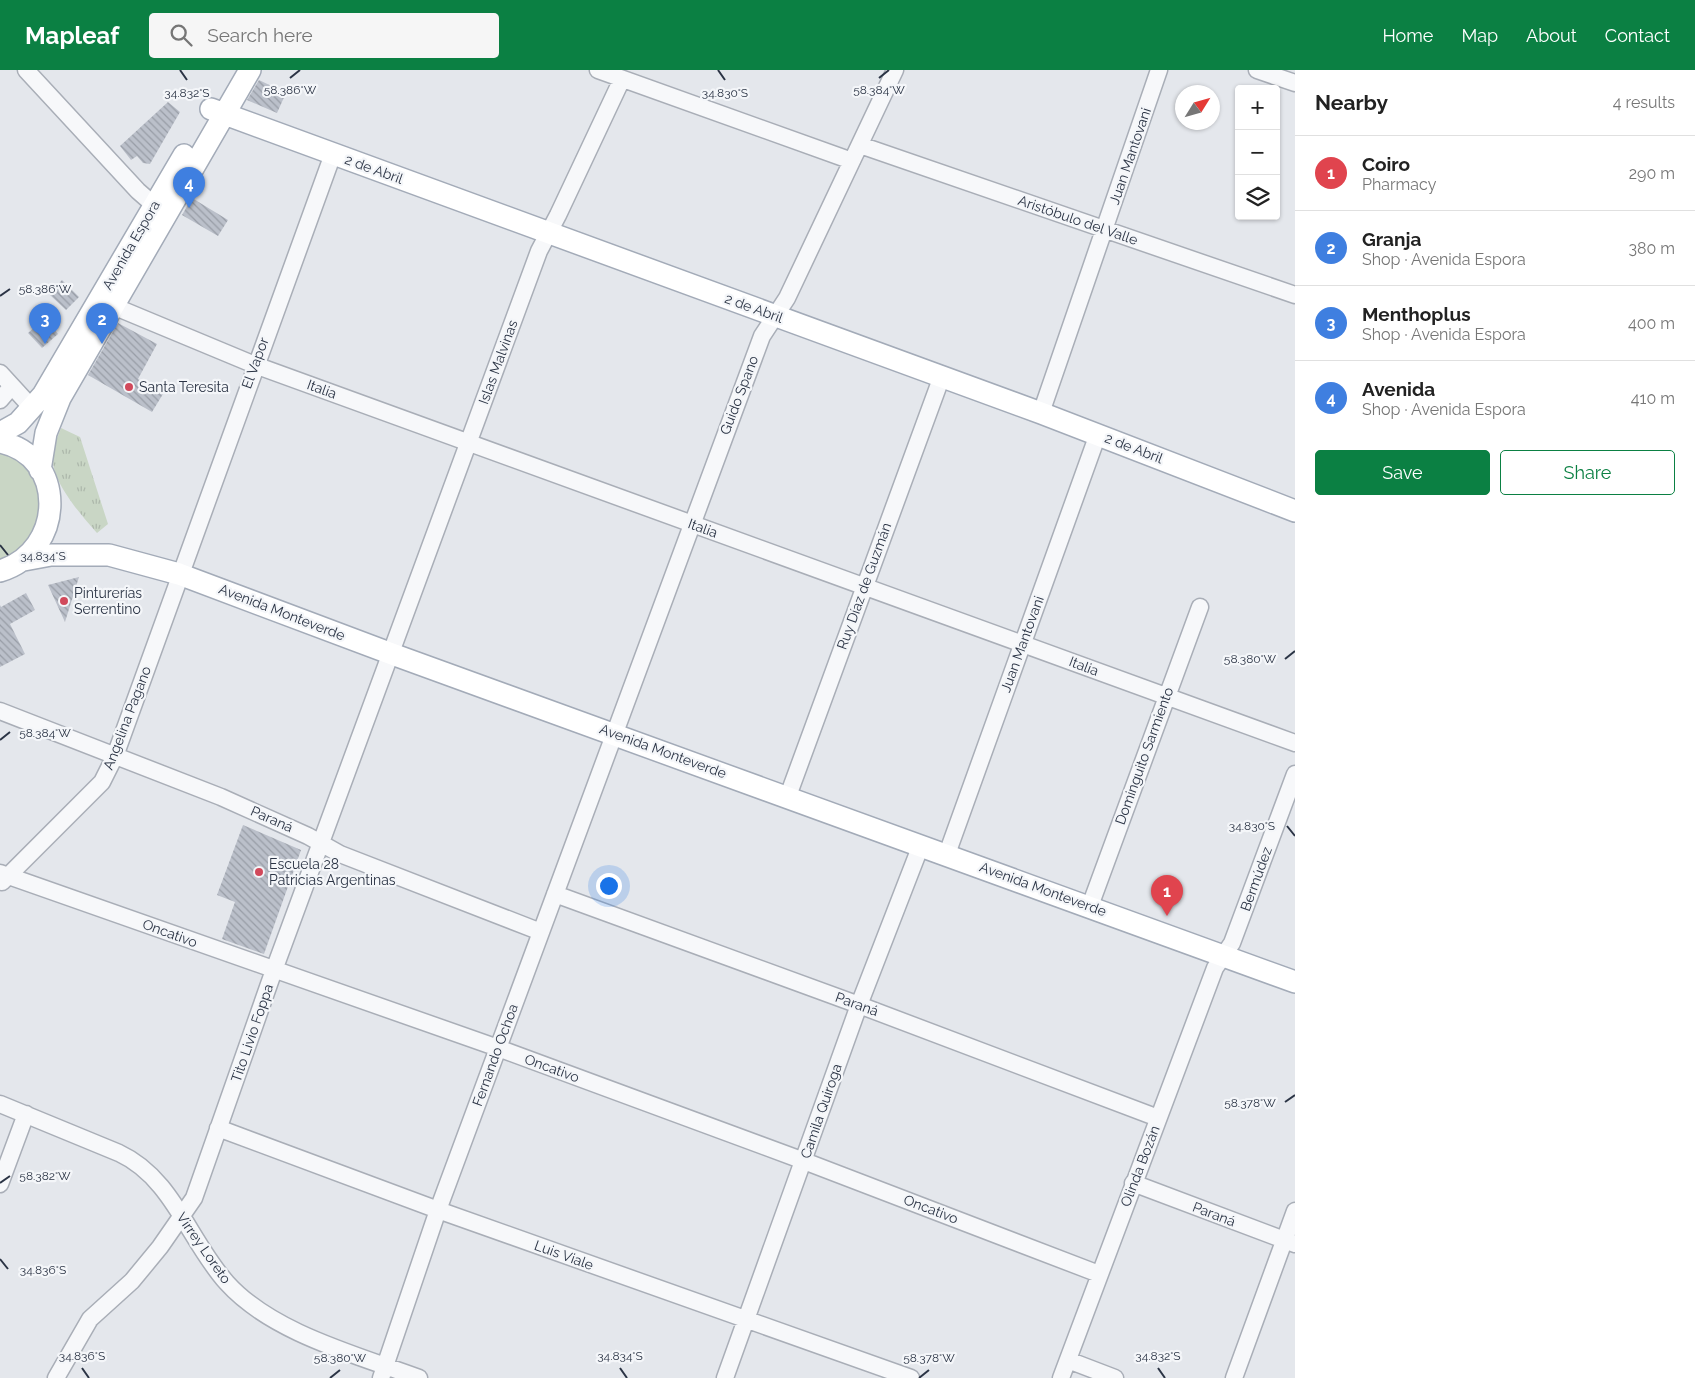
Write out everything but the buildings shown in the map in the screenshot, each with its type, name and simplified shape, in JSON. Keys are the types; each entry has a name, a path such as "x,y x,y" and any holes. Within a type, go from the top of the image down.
{"main road":[{"name":"Avenida Espora","path":"40,470 46,433 51,417 218,112 233,70"},
{"name":"Avenida Espora","path":"0,432 18,423 33,409 43,395 154,205 218,112 250,70"},
{"name":"2 de Abril","path":"218,112 942,376 1098,434 1295,511"},
{"path":"0,442 7,443 26,454 40,470 48,489 51,508 47,528 38,546 24,560 0,570"},
{"name":"Avenida Monteverde","path":"24,560 51,555 109,555 179,574 392,654 788,796 1295,982"}],"street":[{"path":"26,70 138,191 154,205"},
{"path":"598,70 852,161"},
{"name":"Guido Spano","path":"614,733 762,336 787,298 895,70"},
{"name":"Juan Mantovani","path":"1041,413 1159,70"},
{"path":"1257,70 1295,83"},
{"name":"Islas Malvinas","path":"392,654 539,250 558,215 622,78"},
{"name":"Aristóbulo del Valle","path":"860,146 1295,295"},
{"name":"El Vapor","path":"179,574 333,154"},
{"name":"Italia","path":"113,306 255,365 469,441 1295,743"},
{"path":"0,373 33,409"},
{"name":"Ruy Díaz de Guzmán","path":"788,796 863,585 942,376"},
{"path":"0,400 12,386"},
{"name":"Juan Mantovani","path":"947,854 1098,434"},
{"name":"Angelina Pagano","path":"3,877 102,782 114,756 179,574"},
{"name":"Dominguito Sarmiento","path":"1090,906 1165,696 1200,607"},
{"name":"Tito Livio Foppa","path":"56,1378 90,1319 132,1280 182,1218 194,1198 274,970 392,654"},
{"name":"Paraná","path":"0,711 221,797 340,854 541,932"},
{"name":"Fernando Ochoa","path":"383,1372 438,1210 614,733"},
{"name":"Bermúdez","path":"1223,955 1232,943 1295,774"},
{"name":"Camila Quiroga","path":"725,1378 859,1004 921,845"},
{"name":"Oncativo","path":"3,877 498,1048 804,1161 1099,1274"},
{"name":"Paraná","path":"556,894 859,1004 1158,1118"},
{"name":"Olinda Bozán","path":"1061,1378 1215,968 1223,955"},
{"name":"Virrey Loreto","path":"0,1104 135,1160 149,1171 162,1186 216,1269 245,1300 282,1323 383,1372 419,1378"},
{"path":"0,1184 26,1114"},
{"name":"Luis Viale","path":"218,1128 438,1210 911,1378"},
{"name":"Paraná","path":"1133,1184 1290,1242"},
{"path":"1234,1378 1290,1242 1295,1211"},
{"path":"1068,1360 1116,1378"}],"green space":[{"path":"61,428 80,437 108,524 97,533 68,496 56,474 53,454"},
{"path":"0,447 19,455 43,486 35,542 0,565"}],"place":[{"name":"Avenida","path":"189,208"},
{"name":"Menthoplus","path":"45,344"},
{"name":"Granja","path":"102,344"},
{"name":"Santa Teresita","path":"129,387"},
{"name":"Pinturerías Serrentino","path":"64,601"},
{"name":"Escuela 28 Patricias Argentinas","path":"259,872"},
{"name":"Coiro","path":"1167,916"}]}
